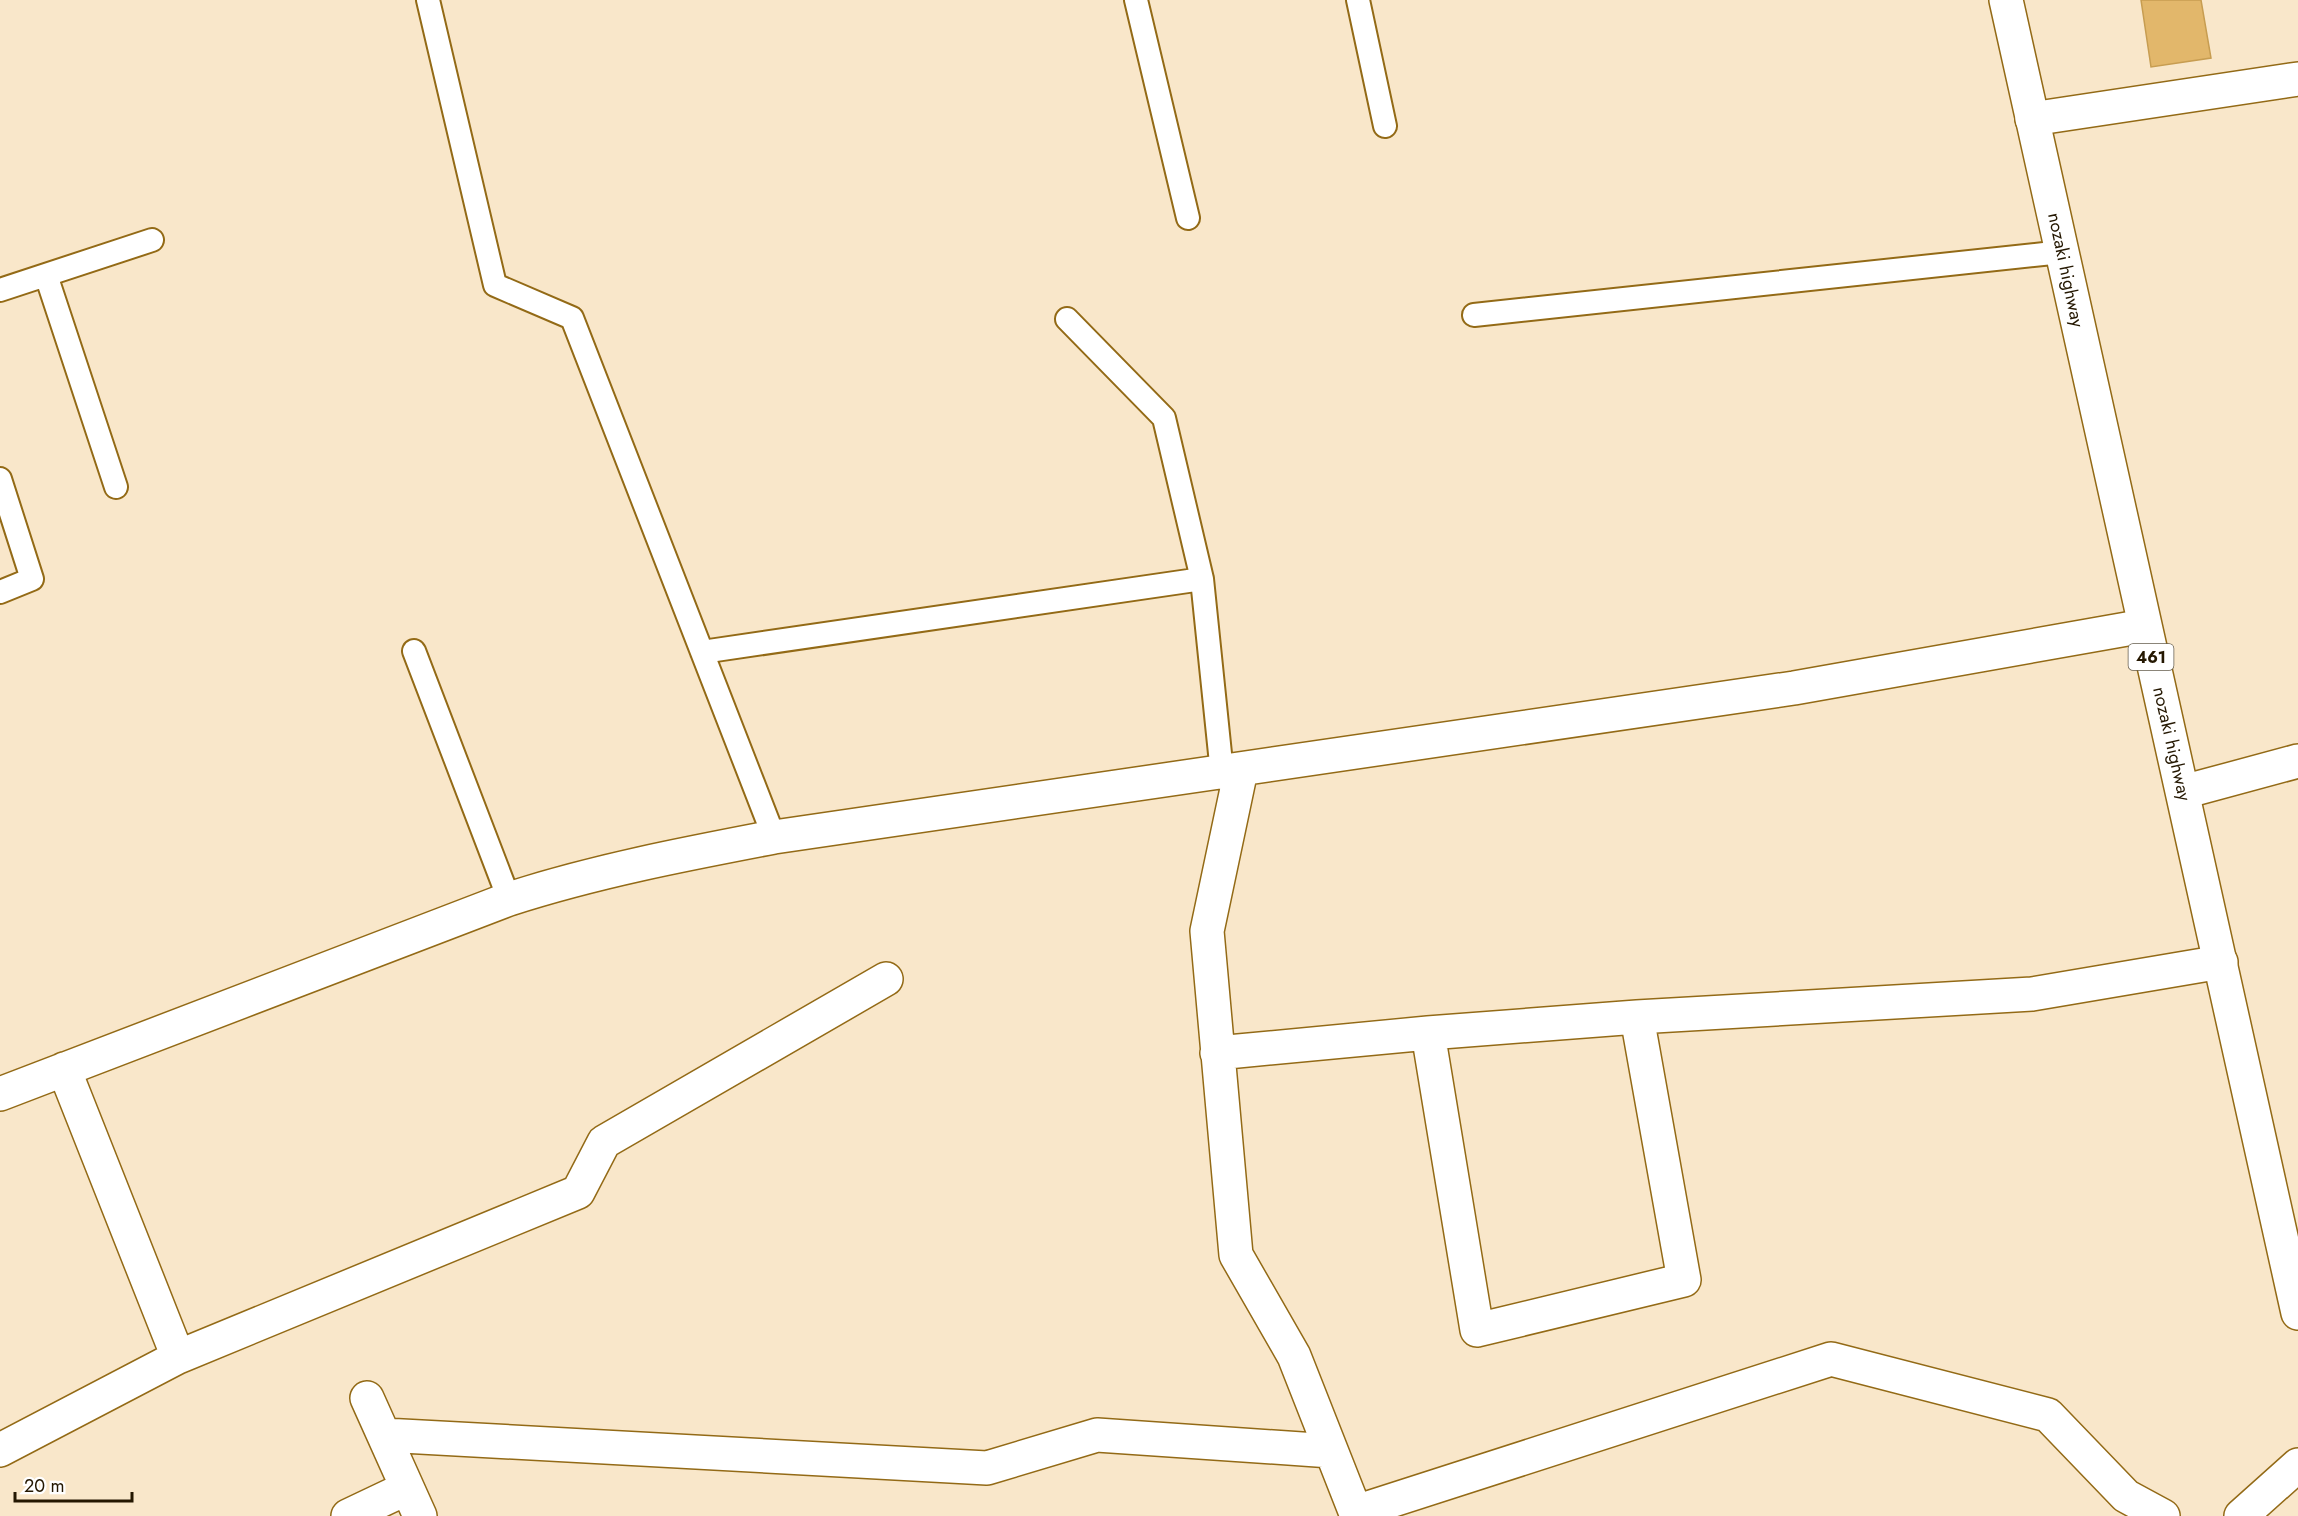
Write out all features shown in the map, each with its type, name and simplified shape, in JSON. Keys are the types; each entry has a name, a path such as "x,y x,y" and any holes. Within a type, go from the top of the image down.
{"main road":[{"name":"nozaki highway","path":"2006,0 2144,626 2296,1292"},
{"path":"2032,119 2298,79"},
{"path":"0,1094 509,899 643,862 774,837 1794,688 2144,626"},
{"path":"2183,792 2298,761"},
{"path":"1231,771 1207,931 1236,1255 1294,1356 1356,1514 1831,1359 2048,1415 2126,1496 2163,1516"},
{"path":"1217,1053 1428,1033 1637,1017 2032,994 2221,962"},
{"path":"0,1450 178,1357 578,1192 604,1142 886,979"},
{"path":"1428,1033 1477,1330 1684,1280 1637,1017"},
{"path":"64,1069 178,1357"},
{"path":"348,1516 413,1502 368,1398"},
{"path":"384,1435 987,1468 1097,1435 1331,1451"},
{"path":"2241,1516 2298,1465"}],"lane":[{"path":"428,0 495,285 572,318 774,837"},
{"path":"1136,0 1188,218"},
{"path":"1358,0 1385,126"},
{"path":"0,290 152,240"},
{"path":"1474,315 2062,252"},
{"path":"46,275 116,487"},
{"path":"1067,319 1164,418 1202,579 1231,771"},
{"path":"0,479 32,579 0,592"},
{"path":"702,652 1202,579"},
{"path":"414,651 509,899"}],"building":[{"path":"2141,0 2201,0 2211,58 2151,67"}]}
